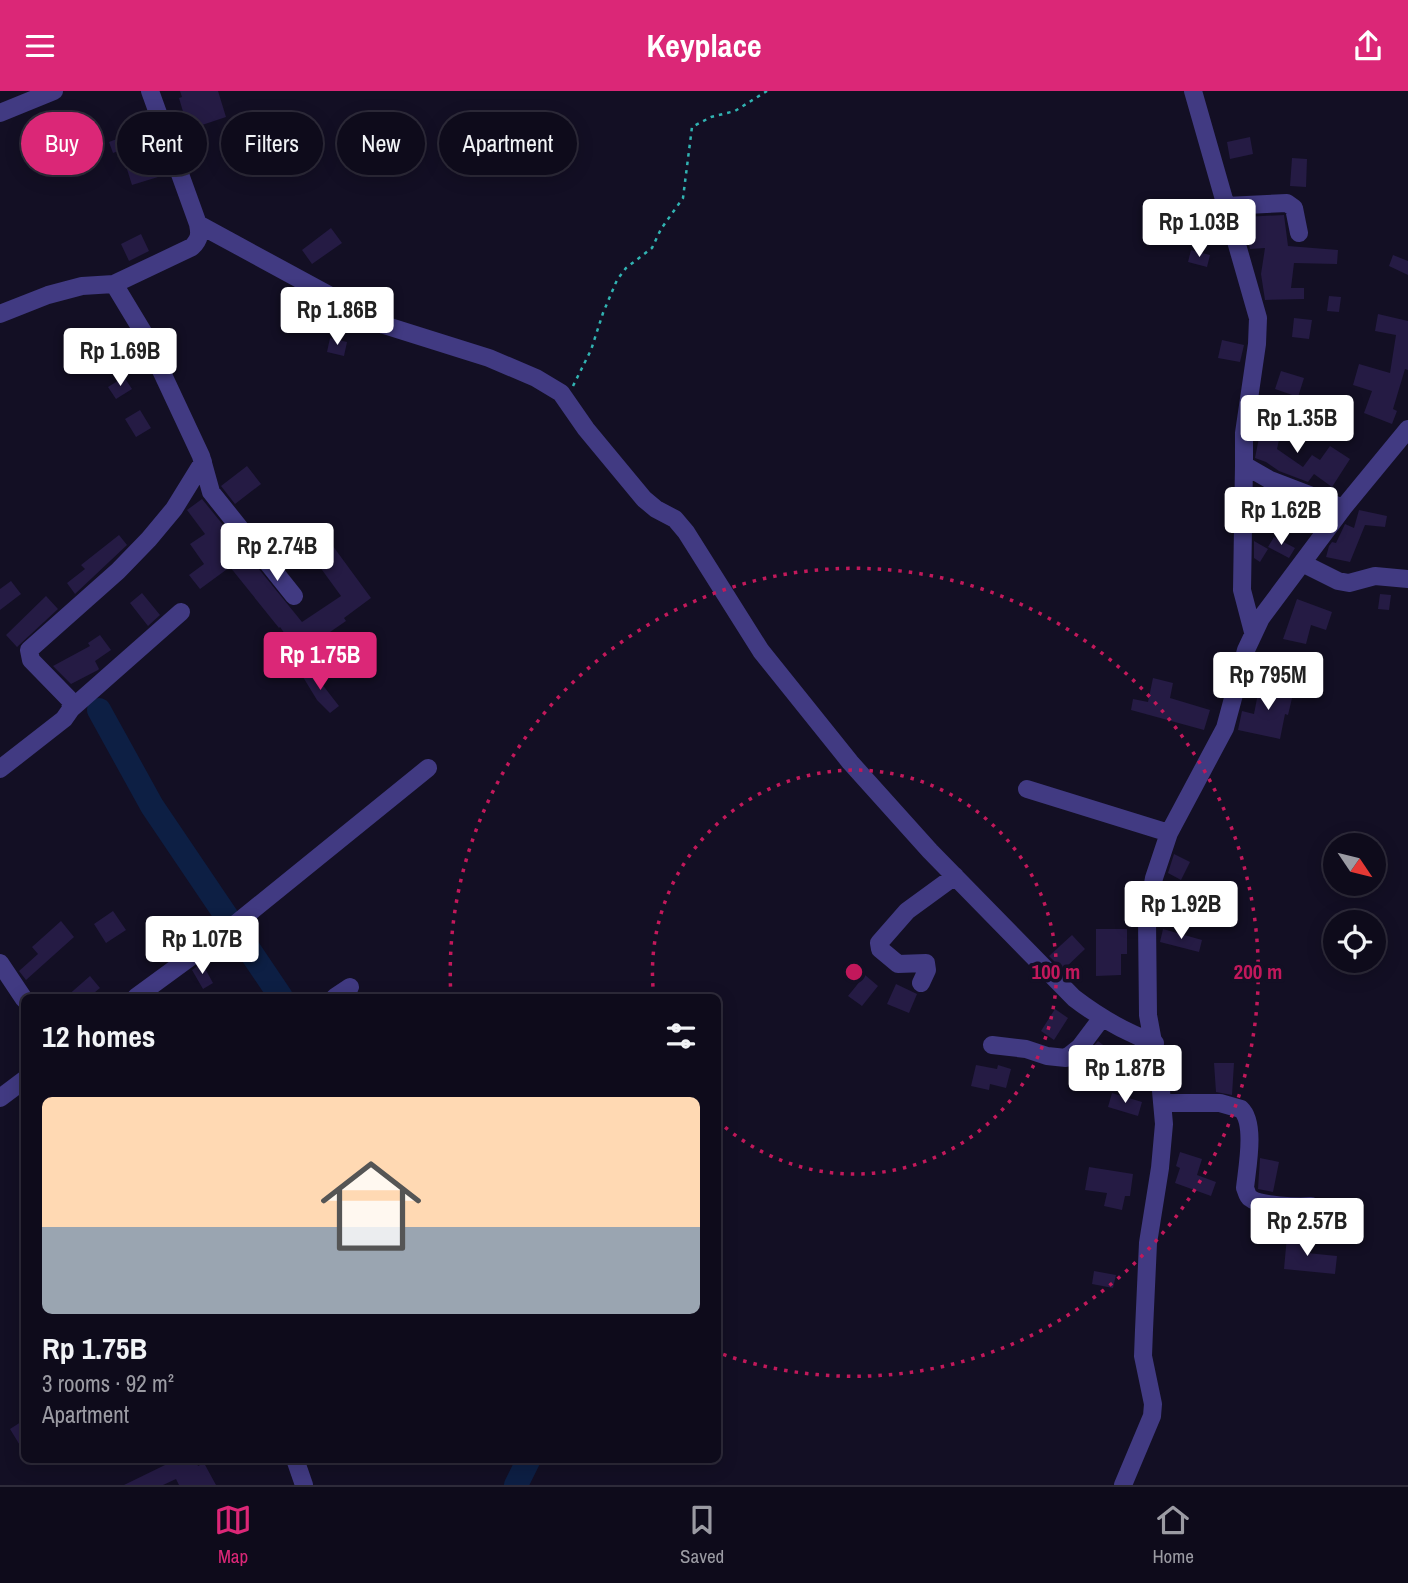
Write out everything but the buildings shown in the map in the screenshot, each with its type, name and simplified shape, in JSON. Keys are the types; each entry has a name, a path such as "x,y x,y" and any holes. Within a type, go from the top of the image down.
{"street":[{"path":"0,113 54,91"},
{"path":"0,314 48,295 82,286 114,284 192,247 200,237 198,224 152,91"},
{"path":"1193,91 1258,318 1257,344 1244,433 1242,590 1253,632"},
{"path":"1226,206 1287,203 1294,208 1298,233"},
{"path":"198,224 384,325 489,358 543,381 566,400 637,491 656,509 674,519 686,532 737,615 790,691 886,804 1074,998 1101,1019 1155,1043"},
{"path":"114,284 143,332 203,462 208,485 217,503 294,596"},
{"path":"1124,1485 1152,1416 1153,1404 1143,1356 1148,1243 1163,1133 1163,1103 1155,1043 1148,1015 1147,919 1154,878 1170,833 1225,728 1253,632 1343,508 1408,429"},
{"path":"71,709 70,700 31,660 29,650 149,540 174,509 203,462"},
{"path":"1244,465 1270,479 1343,508"},
{"path":"1302,563 1338,581 1349,583 1375,576 1408,579"},
{"path":"0,769 64,719 71,709 181,612"},
{"path":"140,994 225,931 428,768"},
{"path":"1027,789 1170,833"},
{"path":"921,983 927,970 926,963 898,964 880,949 879,943 907,911 955,876"},
{"path":"0,963 21,994"},
{"path":"992,1045 1066,1058 1080,1047 1101,1019"},
{"path":"0,1098 21,1082"},
{"path":"1163,1103 1220,1103 1241,1109 1248,1120 1250,1140 1245,1188 1248,1196 1260,1202 1311,1206"},
{"path":"296,1463 304,1485"}],"path":[{"path":"566,400 591,350 617,280 626,268 652,248 663,225 683,198 692,127 711,117 735,111 767,91"}],"waterway":[{"path":"99,710 152,806 279,994"},
{"path":"516,1485 527,1463"}]}
